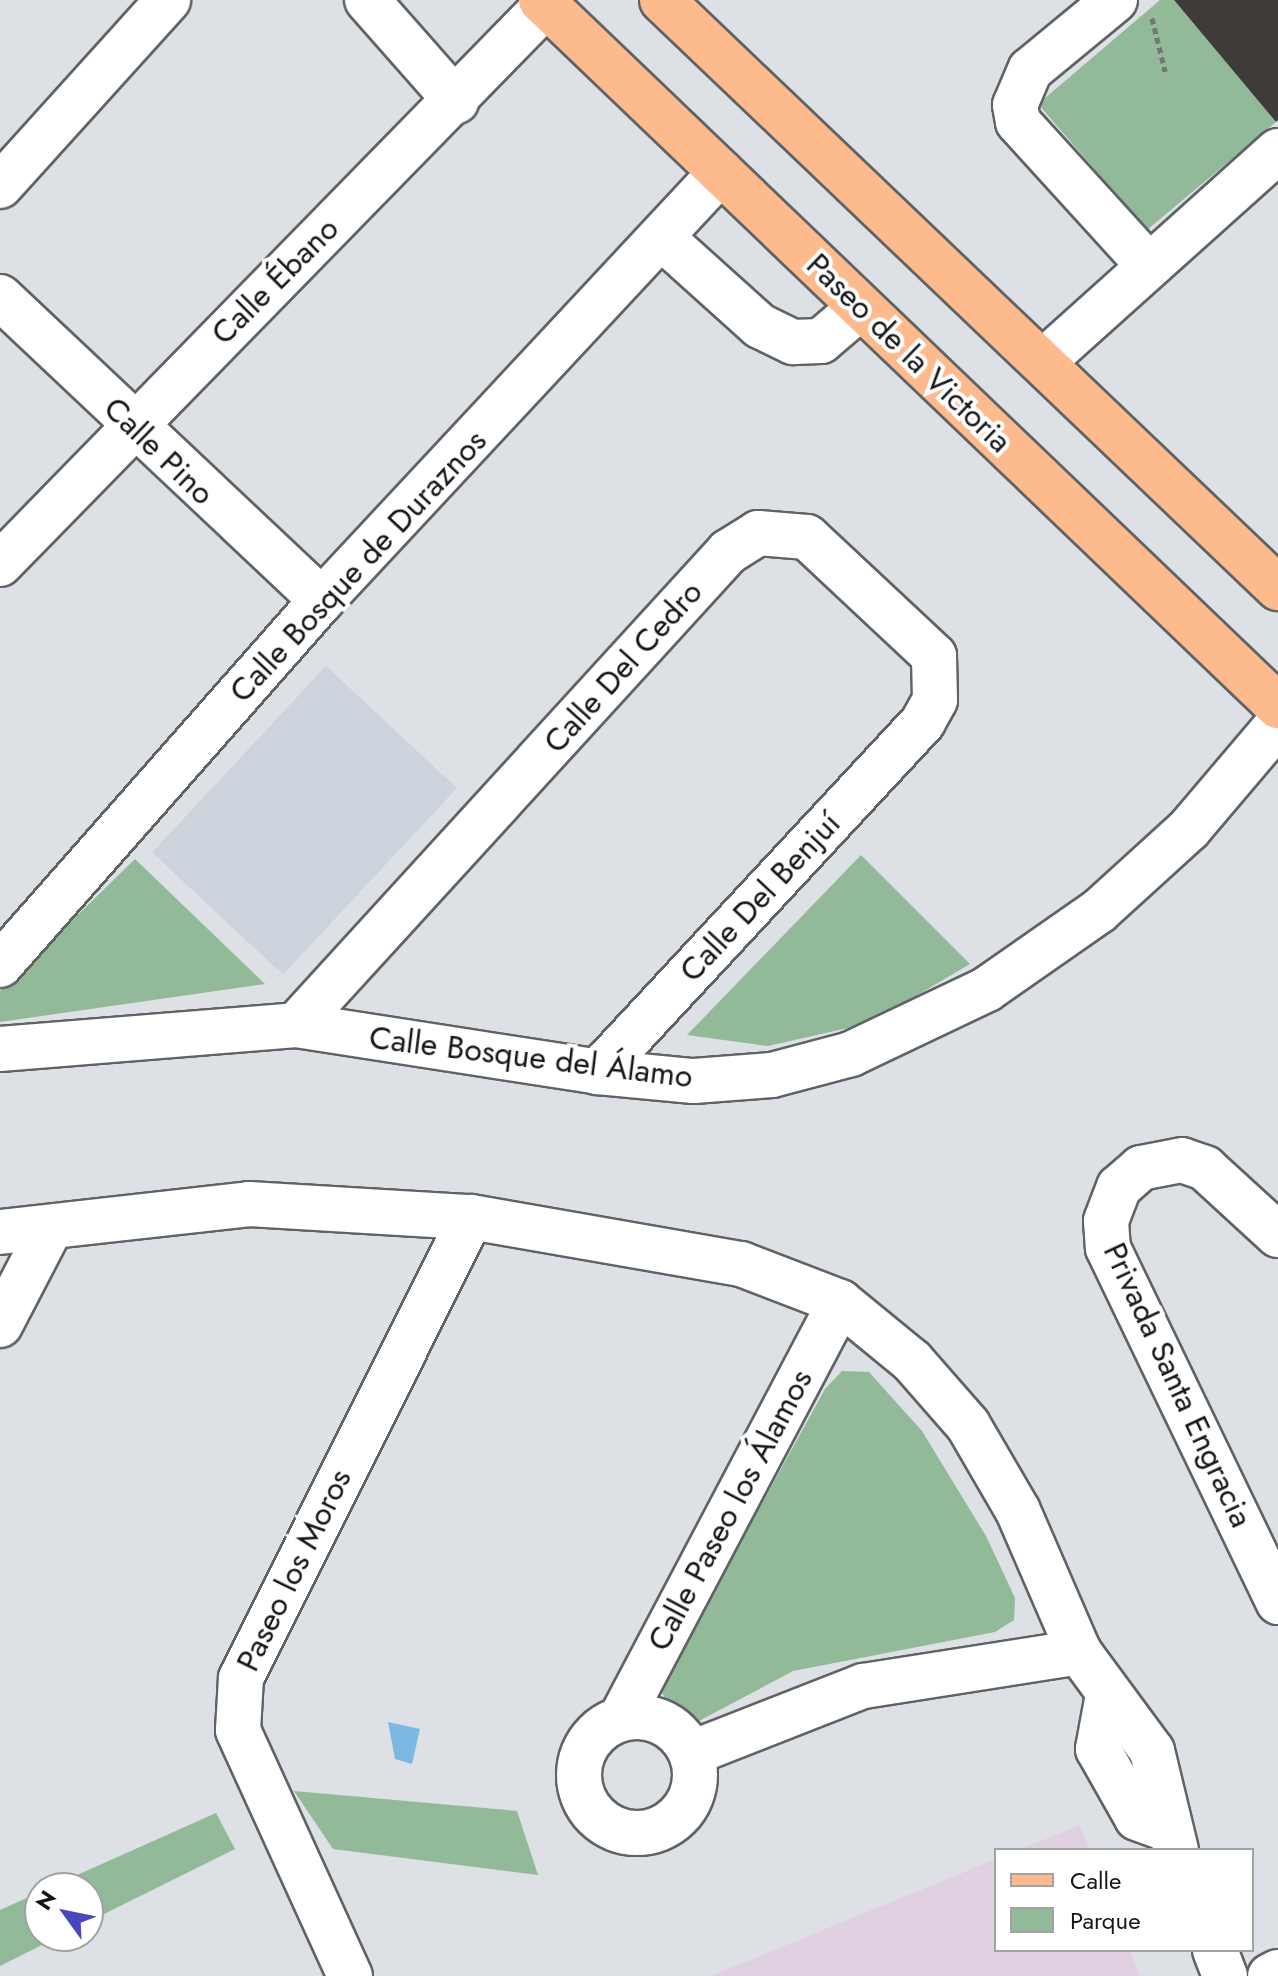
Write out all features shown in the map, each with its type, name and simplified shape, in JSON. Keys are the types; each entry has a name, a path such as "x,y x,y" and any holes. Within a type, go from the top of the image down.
{"main road":[{"path":"662,0 1272,572"},
{"name":"Paseo de la Victoria","path":"546,2 1278,706"}],"street":[{"path":"0,186 168,0"},
{"path":"367,0 456,101"},
{"path":"1115,0 1030,70 1015,105 1018,122 1148,265"},
{"name":"Calle Ébano","path":"0,564 132,424 456,101 546,2"},
{"path":"1045,360 1278,151"},
{"name":"Calle Bosque de Duraznos","path":"0,965 322,600 721,172"},
{"path":"661,237 760,326 793,342 821,341 861,307"},
{"name":"Calle Pino","path":"0,297 322,600"},
{"name":"Calle Del Cedro","path":"296,1025 728,552 758,533 807,537 934,656 935,700 923,722"},
{"name":"Calle Del Benjuí","path":"598,1072 923,722"},
{"name":"Calle Bosque del Álamo","path":"0,1049 296,1025 598,1072 694,1081 772,1075 851,1054 920,1025 1099,911 1189,829 1278,724"},
{"name":"Privada Santa Engracia","path":"1275,1588 1108,1248 1106,1221 1119,1187 1141,1168 1182,1160 1205,1168 1278,1235"},
{"path":"0,1232 50,1229 249,1204 471,1217 741,1264 840,1302 912,1361 968,1425 1018,1511 1079,1652 1107,1700 1098,1749 1137,1818 1172,1839"},
{"name":"Paseo los Moros","path":"350,1976 238,1730 241,1678 471,1217"},
{"path":"0,1325 50,1229"},
{"name":"Calle Paseo los Álamos","path":"621,1718 840,1302"},
{"path":"692,1753 863,1686 1079,1652"},
{"path":"621,1718 670,1726 692,1753 693,1793 669,1825 640,1833 610,1828 594,1816 578,1780 588,1742 621,1718"},
{"path":"1216,1952 1225,1976"},
{"path":"1270,1976 1278,1972"}],"path":[{"path":"1148,0 1165,71"}],"shaded area":[{"path":"326,666 457,788 283,975 152,852"},
{"path":"1080,1825 1089,1848 1024,1848"},
{"path":"994,1860 994,1952 1131,1952 1140,1976 711,1976"}],"green space":[{"path":"1160,0 1174,0 1276,122 1147,230 1038,104"},
{"path":"861,855 970,964 870,1023 768,1046 687,1035"},
{"path":"135,859 265,984 0,1022 0,991"},
{"path":"842,1371 869,1372 922,1431 986,1536 1015,1598 1014,1620 995,1632 793,1671 697,1722 671,1711 660,1688 825,1389"},
{"path":"294,1791 517,1811 538,1875 333,1849"},
{"path":"216,1813 235,1849 104,1914 104,1872 84,1872"},
{"path":"24,1899 24,1952 28,1952 0,1966 0,1910"}],"water":[{"path":"388,1722 420,1729 412,1764 395,1759"}],"building":[{"path":"1174,0 1278,0 1276,122"}]}
